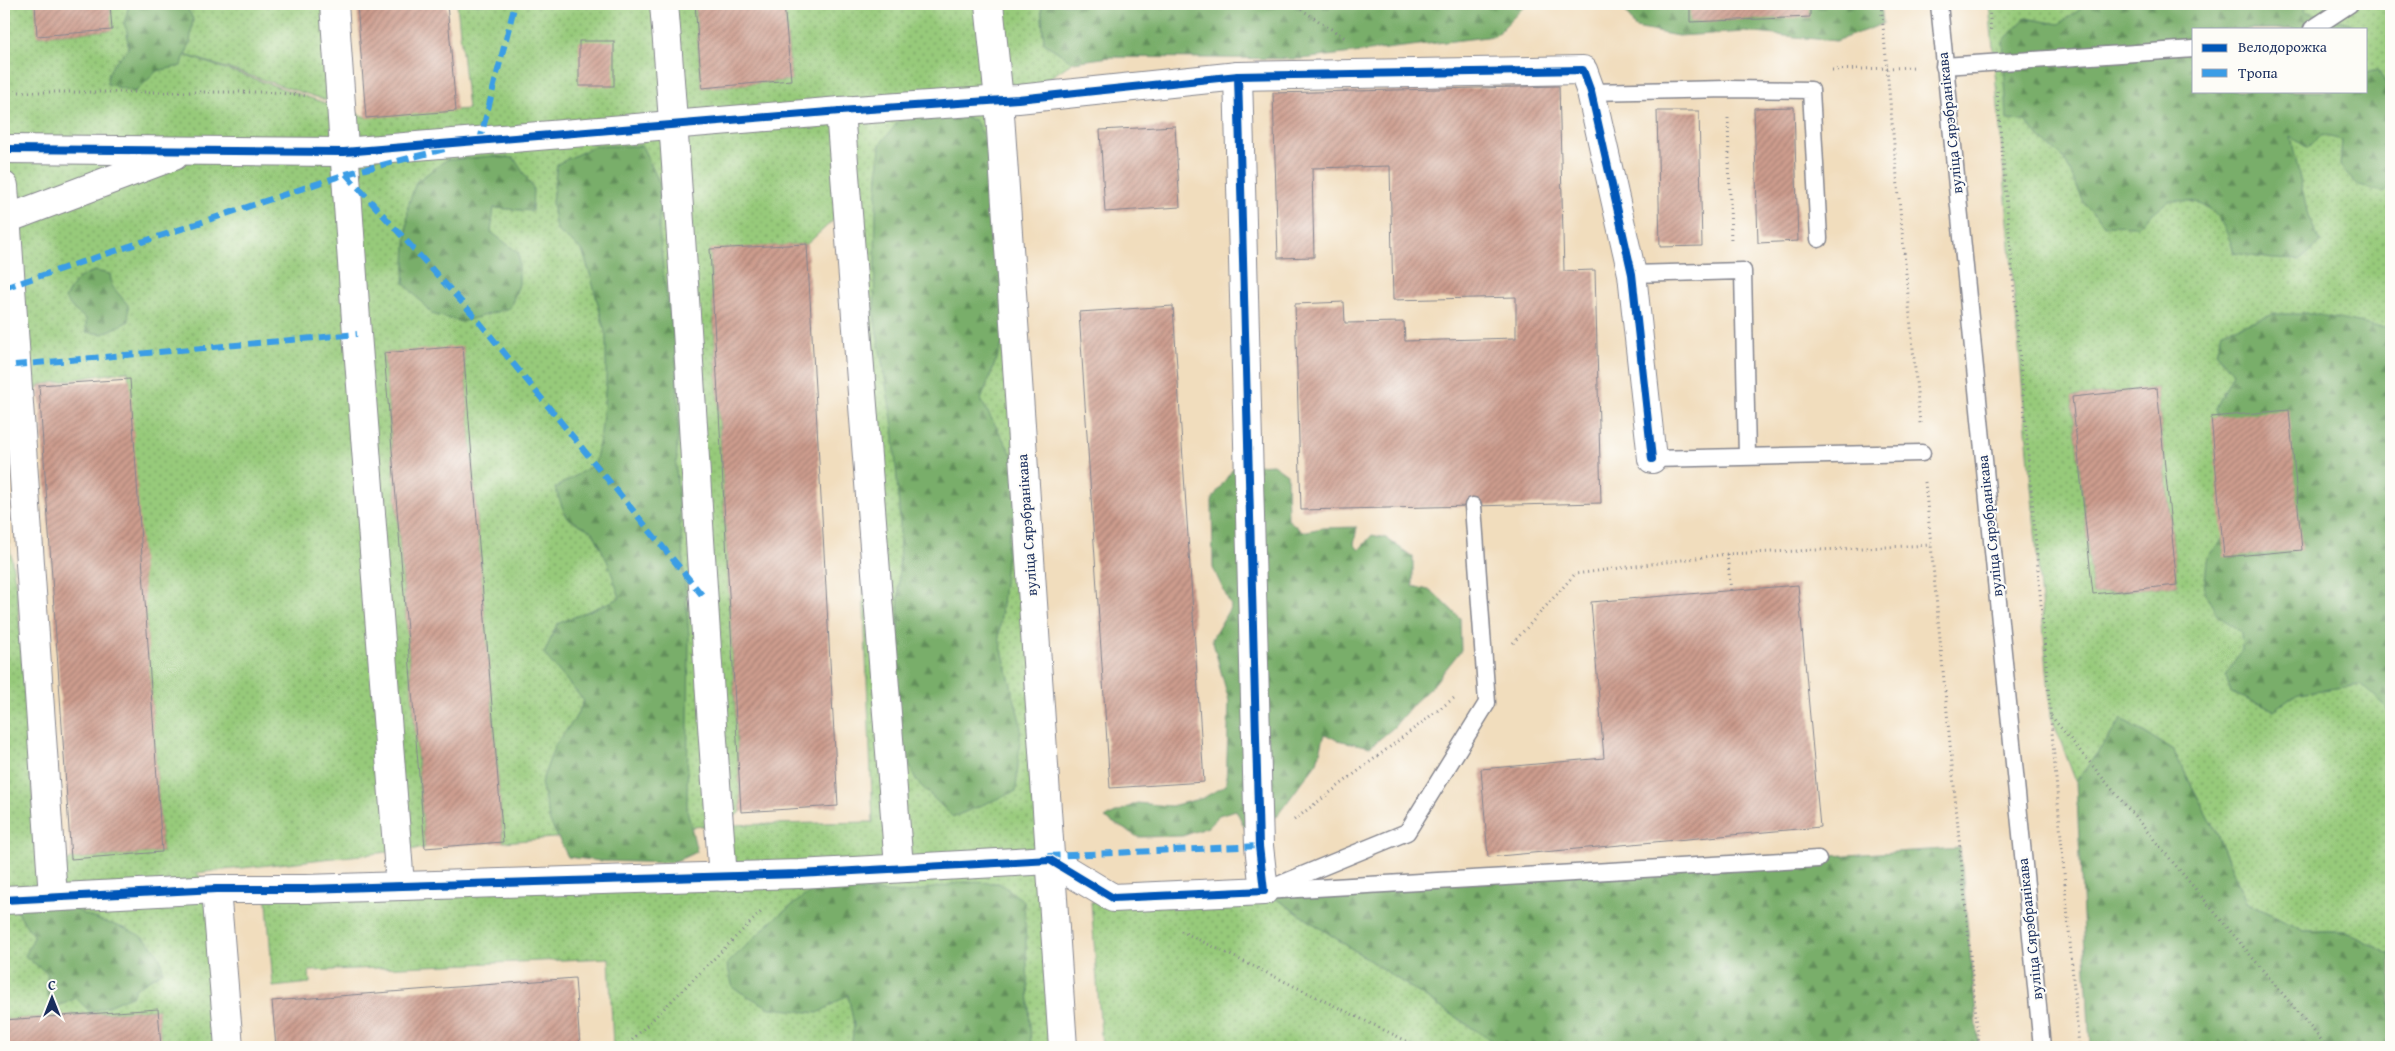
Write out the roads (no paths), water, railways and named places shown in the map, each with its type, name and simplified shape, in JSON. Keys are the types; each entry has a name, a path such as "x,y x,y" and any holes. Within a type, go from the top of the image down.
{"street":[{"path":"334,4 400,885"},
{"path":"664,4 674,126 702,596 722,877"},
{"name":"вуліца Сярэбранікава","path":"989,4 999,100 1063,1047"},
{"path":"4,149 344,152 999,100 1238,76 1583,70 1591,92 1632,274 1652,459"},
{"path":"4,900 216,889 306,889 722,877 1050,860 1113,898 1264,891 1259,846 1238,76"},
{"path":"840,112 899,867"},
{"path":"5,219 80,193 187,151"},
{"path":"4,186 53,897"},
{"path":"216,889 229,1047"}],"lane":[{"name":"вуліца Сярэбранікава","path":"1939,4 2042,1047"},
{"path":"2314,28 2350,4"},
{"path":"1944,66 1994,61 2192,49"},
{"path":"1591,92 1727,89 1811,90 1819,239"},
{"path":"1632,274 1743,272 1747,456"},
{"path":"1652,459 1922,453"},
{"path":"1264,891 1407,832 1487,703 1473,506"},
{"path":"1264,891 1818,858"}]}
